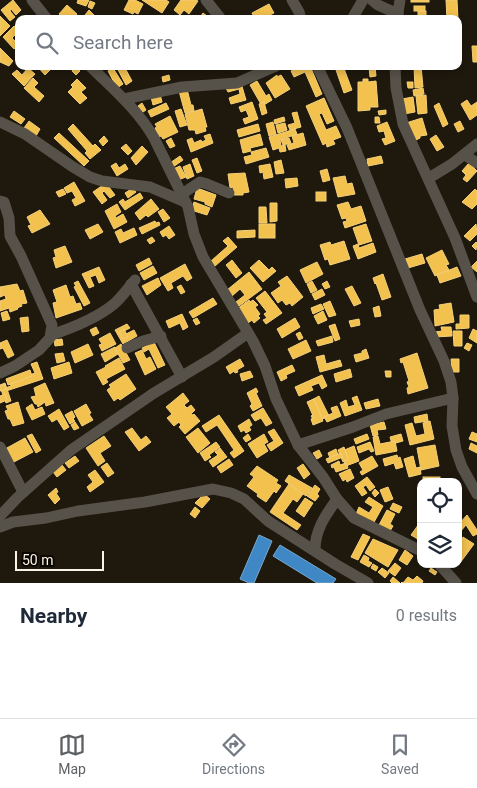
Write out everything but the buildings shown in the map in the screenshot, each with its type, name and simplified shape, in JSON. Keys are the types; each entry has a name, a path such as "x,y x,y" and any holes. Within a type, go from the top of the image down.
{"street":[{"path":"32,0 43,15"},
{"path":"206,0 218,15"},
{"path":"292,0 300,15"},
{"path":"354,15 363,0"},
{"path":"372,0 396,15"},
{"path":"398,15 400,0"},
{"path":"94,70 124,99 148,128 184,198 194,234 203,257 248,333 265,366 276,399 298,445 323,477 336,499 354,518 362,524 417,548"},
{"path":"124,99 182,86 237,83 260,70"},
{"path":"319,70 347,128 420,310 444,361 451,382 452,426 456,450 462,467 477,494"},
{"path":"395,70 396,88 403,124 455,238 477,296"},
{"path":"0,122 25,134 90,177 102,181 150,187 184,198"},
{"path":"429,178 465,155 477,144"},
{"path":"465,155 477,162"},
{"path":"184,198 200,182 229,193"},
{"path":"0,201 4,202 9,218 10,236 22,256 45,309 51,318 51,335"},
{"path":"0,373 15,366 39,350 51,335 104,311 116,302 133,282 182,377"},
{"path":"0,516 23,492 71,450 154,393 182,377 248,333"},
{"path":"127,348 160,336"},
{"path":"298,445 386,414 452,398"},
{"path":"0,446 23,492"},
{"path":"0,527 13,522 146,502 213,489 231,493 244,499 268,522 368,583"},
{"path":"315,550 315,538 336,499"},
{"path":"442,568 450,580"}]}
